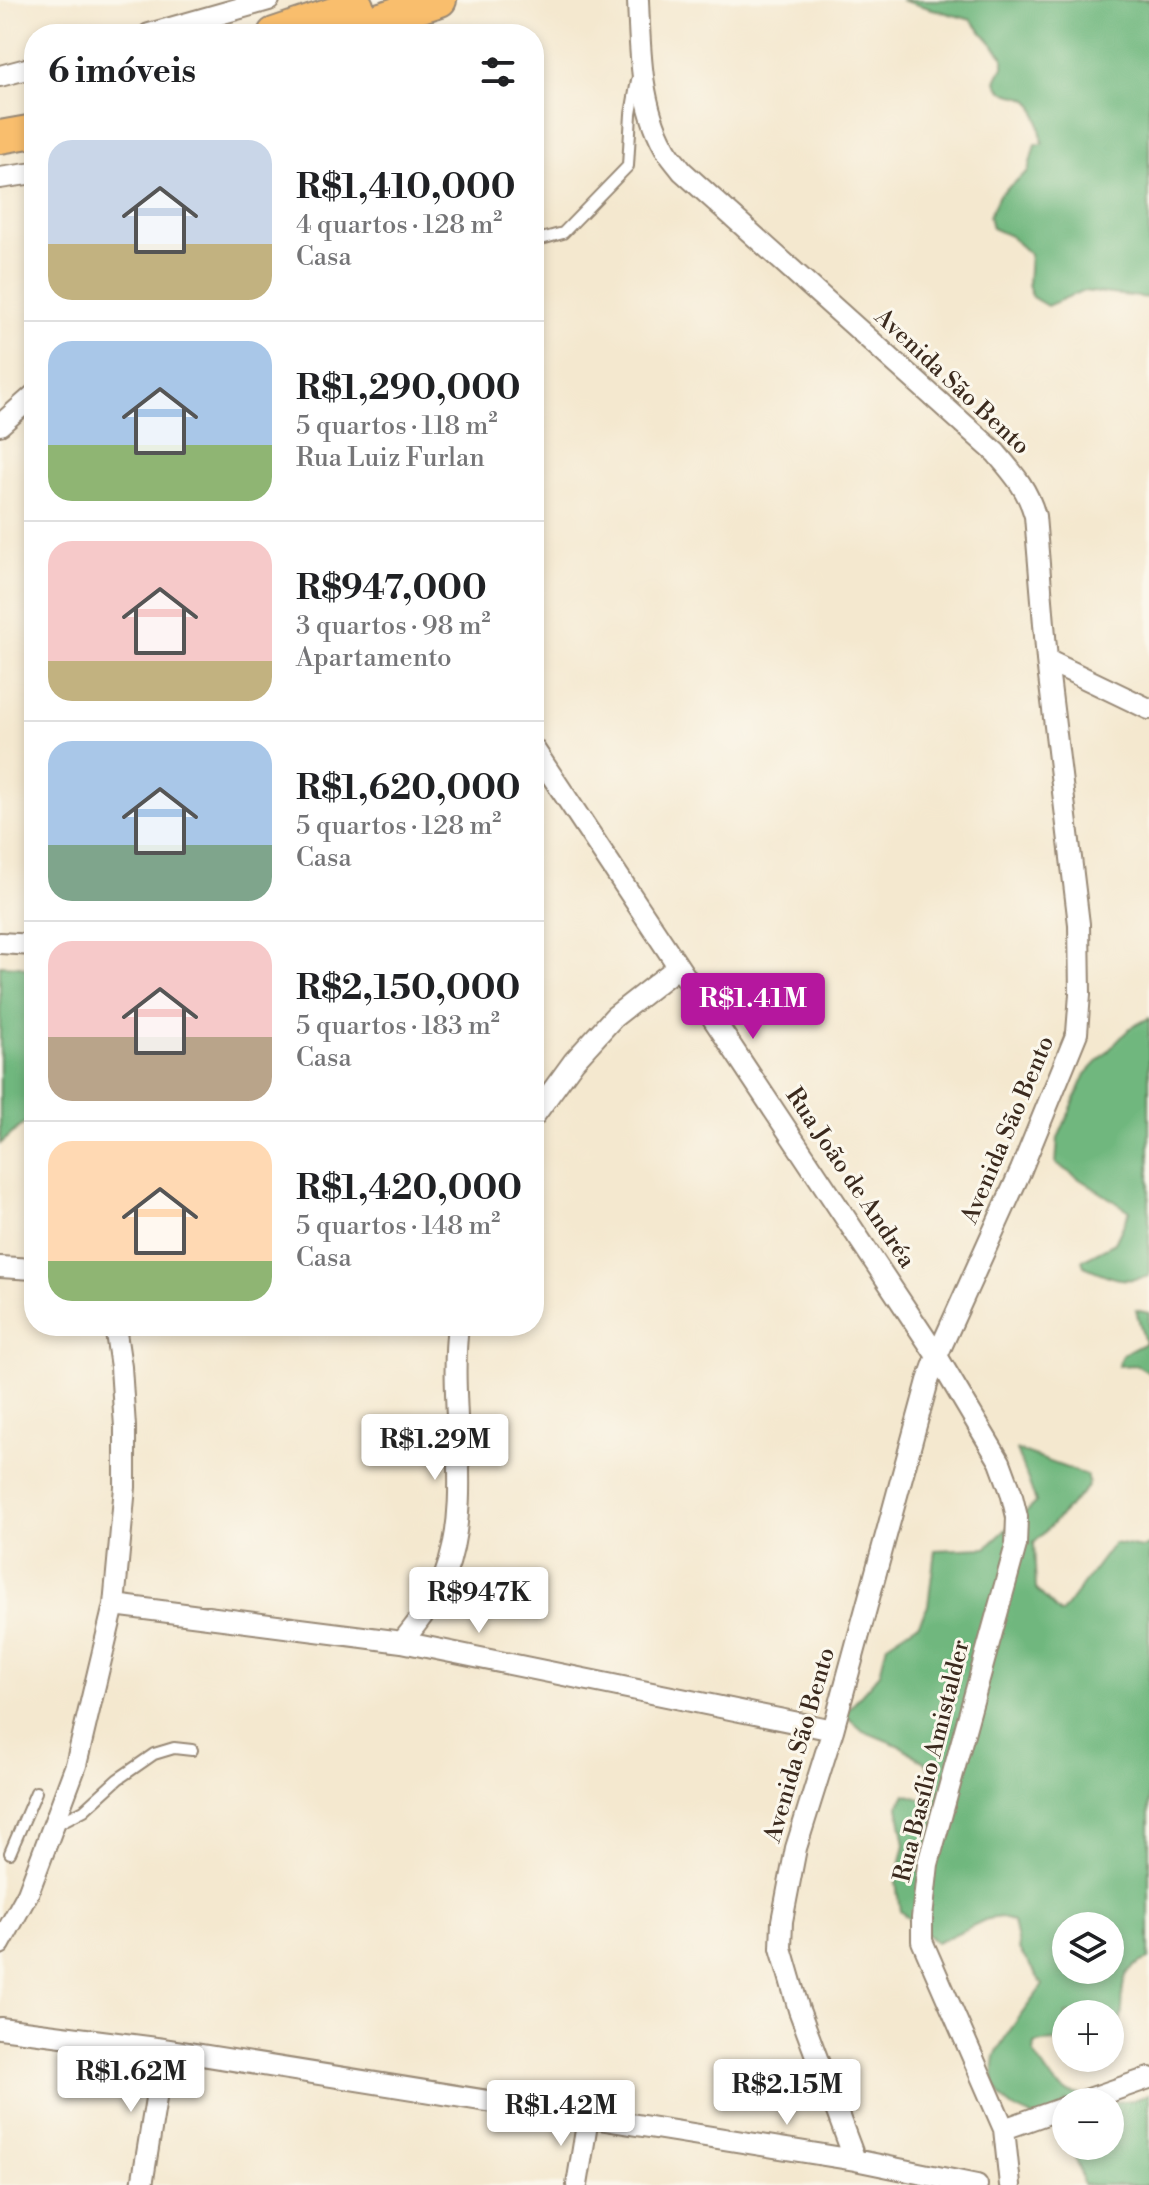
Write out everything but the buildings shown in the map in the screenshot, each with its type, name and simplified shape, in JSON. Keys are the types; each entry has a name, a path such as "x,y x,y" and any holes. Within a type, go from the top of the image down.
{"main road":[{"path":"304,24 375,0"},
{"path":"365,24 440,0"},
{"path":"0,116 24,112"},
{"path":"0,137 24,133"}],"street":[{"path":"184,24 269,0"},
{"name":"Avenida São Bento","path":"638,0 641,59 652,120 664,148 682,171 996,453 1022,483 1031,499 1079,924 1077,1033 1021,1170 937,1356 923,1396 833,1730 796,1848 782,1921 781,1948 799,2010 855,2160"},
{"path":"0,76 24,70"},
{"path":"0,178 24,174"},
{"path":"0,425 24,404"},
{"path":"1047,660 1149,709"},
{"name":"Rua João de Andréa","path":"544,764 937,1356"},
{"path":"0,943 24,944"},
{"path":"544,1102 574,1061 614,1017 678,967"},
{"path":"0,1267 24,1268"},
{"path":"0,1944 28,1893 76,1765 114,1605 125,1487 121,1367 116,1336"},
{"path":"402,1642 428,1610 445,1574 457,1523 457,1336"},
{"name":"Rua Basílio Amistalder","path":"937,1356 1000,1462 1011,1492 1017,1531 1016,1545 928,1864 922,1941 1004,2129 1010,2185"},
{"path":"114,1605 402,1642 833,1730"},
{"path":"0,2028 164,2049 855,2160 977,2185"},
{"path":"142,2185 164,2049"},
{"path":"1120,2088 1149,2078"},
{"path":"1004,2129 1052,2112"},
{"path":"577,2185 588,2118"}],"lane":[{"path":"544,238 563,233 628,166 631,114 641,59"},
{"path":"53,1825 84,1810 118,1779 154,1754 174,1748 192,1750"},
{"path":"10,1853 36,1792"}],"green space":[{"path":"901,0 1149,0 1149,298 1082,291 1047,306 1032,297 1028,284 1030,254 1010,236 992,228 989,216 999,195 1028,171 1035,144 1043,144 1035,109 1029,101 1004,92 1000,87 996,81 1003,67 1003,56 971,20"},
{"path":"0,965 20,966 24,968 24,1124 0,1144"},
{"path":"1149,1018 1149,1276 1123,1279 1084,1266 1082,1260 1115,1243 1130,1211 1056,1164 1058,1138 1086,1074 1130,1028"},
{"path":"1136,1310 1149,1313 1149,1373 1136,1365 1118,1366 1122,1355 1145,1343"},
{"path":"1017,1450 1086,1475 1089,1481 1087,1488 1034,1543 1036,1589 1061,1614 1114,1543 1142,1548 1149,1545 1149,1959 1131,1969 1124,1982 1124,1912 1052,1912 1052,1984 1124,1984 1122,2000 1052,2000 1052,2041 1035,2044 1034,2054 1061,2088 1052,2088 1052,2125 1006,2102 994,2078 997,2051 1043,1985 1019,1950 1013,1922 1001,1917 987,1919 936,1943 900,1911 896,1882 905,1844 898,1807 905,1794 927,1801 935,1791 927,1764 902,1747 863,1731 844,1714 880,1673 887,1644 919,1623 928,1606 935,1550 986,1548 1036,1502"},
{"path":"1149,2094 1149,2185 1083,2185 1076,2160 1124,2160 1124,2101"}]}
